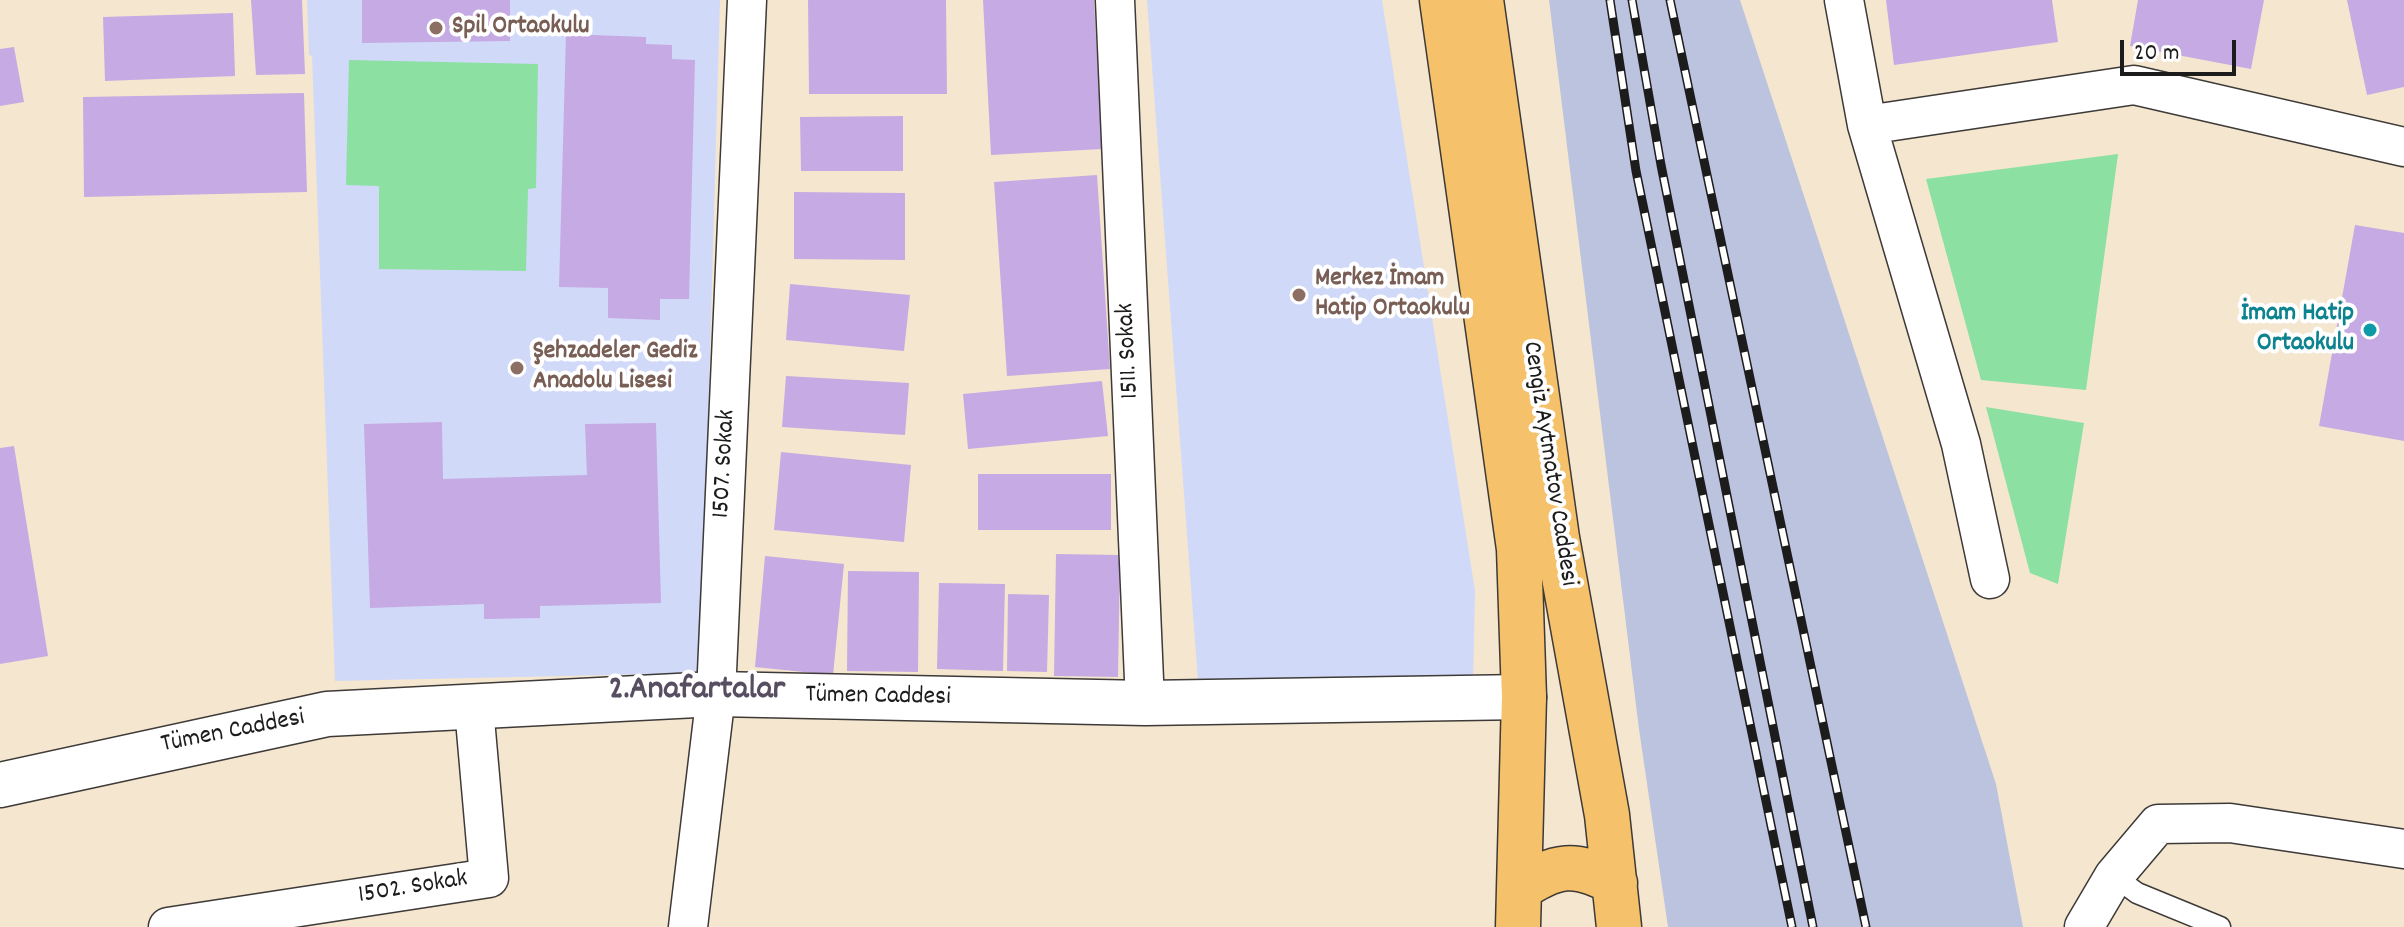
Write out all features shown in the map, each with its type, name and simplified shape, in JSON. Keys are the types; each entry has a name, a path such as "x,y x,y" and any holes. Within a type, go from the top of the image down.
{"main road":[{"name":"Cengiz Aytmatov Caddesi","path":"1442,0 1519,549 1524,697 1518,908"},
{"name":"Cengiz Aytmatov Caddesi","path":"1481,0 1557,538 1607,815 1619,927"},
{"path":"1518,908 1543,873 1563,867 1590,869 1615,883"}],"street":[{"name":"1507. Sokak","path":"688,927 716,694 747,0"},
{"name":"1511. Sokak","path":"1115,0 1145,703"},
{"path":"1844,0 1867,125 1961,444 1990,579"},
{"path":"1867,125 2134,85 2404,147"},
{"name":"Tümen Caddesi","path":"0,785 327,714 716,694 1145,703 1524,697"},
{"name":"1502. Sokak","path":"168,927 489,878 474,708"},
{"path":"2084,927 2114,876 2158,824 2230,823 2404,849"}],"lane":[{"path":"2114,876 2137,893 2220,927"}],"shaded area":[{"name":"Şehzadeler Gediz Anadolu Lisesi","path":"307,0 720,0 701,673 335,681 312,56 309,55"},
{"name":"Merkez İmam Hatip Ortaokulu","path":"1147,0 1382,0 1475,591 1473,685 1198,681"},
{"path":"1549,0 1740,0 1996,784 2023,927 1668,927 1639,729"}],"green space":[{"path":"349,60 538,64 536,188 528,189 526,271 379,269 379,186 346,185"},
{"path":"2118,154 2086,390 1981,380 1926,179"},
{"path":"1986,407 2084,423 2058,584 2030,573"}],"building":[{"path":"251,0 302,0 305,74 256,75"},
{"path":"362,0 510,0 510,41 362,43"},
{"path":"808,0 946,0 947,94 809,94"},
{"path":"983,0 1094,0 1102,149 991,155"},
{"path":"1886,0 2052,0 2058,42 1894,65"},
{"path":"2138,0 2264,0 2251,69 2130,46"},
{"path":"2347,0 2404,0 2404,87 2367,95"},
{"path":"233,13 235,76 105,81 103,17"},
{"path":"566,34 646,37 646,44 672,45 672,59 695,60 689,299 660,299 660,320 608,318 608,288 559,287"},
{"path":"14,47 24,102 0,106 0,49"},
{"path":"304,93 307,192 84,197 83,97"},
{"path":"903,116 903,171 801,171 800,117"},
{"path":"1097,175 1110,369 1007,376 994,182"},
{"path":"794,192 905,193 905,260 794,259"},
{"name":"İmam Hatip Ortaokulu","path":"2355,225 2404,233 2404,441 2319,426"},
{"path":"790,284 910,295 904,351 786,340"},
{"path":"786,376 909,383 905,435 782,427"},
{"path":"1102,381 1108,436 968,449 963,394"},
{"path":"442,422 443,479 587,475 585,424 656,423 661,603 540,606 540,618 484,619 484,604 370,608 364,424"},
{"path":"14,446 48,656 0,664 0,448"},
{"path":"781,452 911,465 904,542 774,530"},
{"path":"978,474 1111,474 1111,530 978,530"},
{"path":"1056,554 1120,555 1118,677 1054,676"},
{"path":"765,556 844,564 833,675 755,667"},
{"path":"848,571 919,572 918,672 847,671"},
{"path":"939,583 1005,584 1003,671 937,669"},
{"path":"1008,594 1049,595 1047,672 1007,671"}],"railway":[{"path":"1610,0 1636,171 1792,927"},
{"path":"1632,0 1661,165 1813,927"},
{"path":"1670,0 1866,927"}],"place":[{"name":"Spil Ortaokulu","path":"436,28"},
{"name":"Merkez İmam Hatip Ortaokulu","path":"1299,295"},
{"name":"İmam Hatip Ortaokulu","path":"2370,330"},
{"name":"Şehzadeler Gediz Anadolu Lisesi","path":"517,368"}],"district":[{"name":"2.Anafartalar","path":"697,692"}]}
